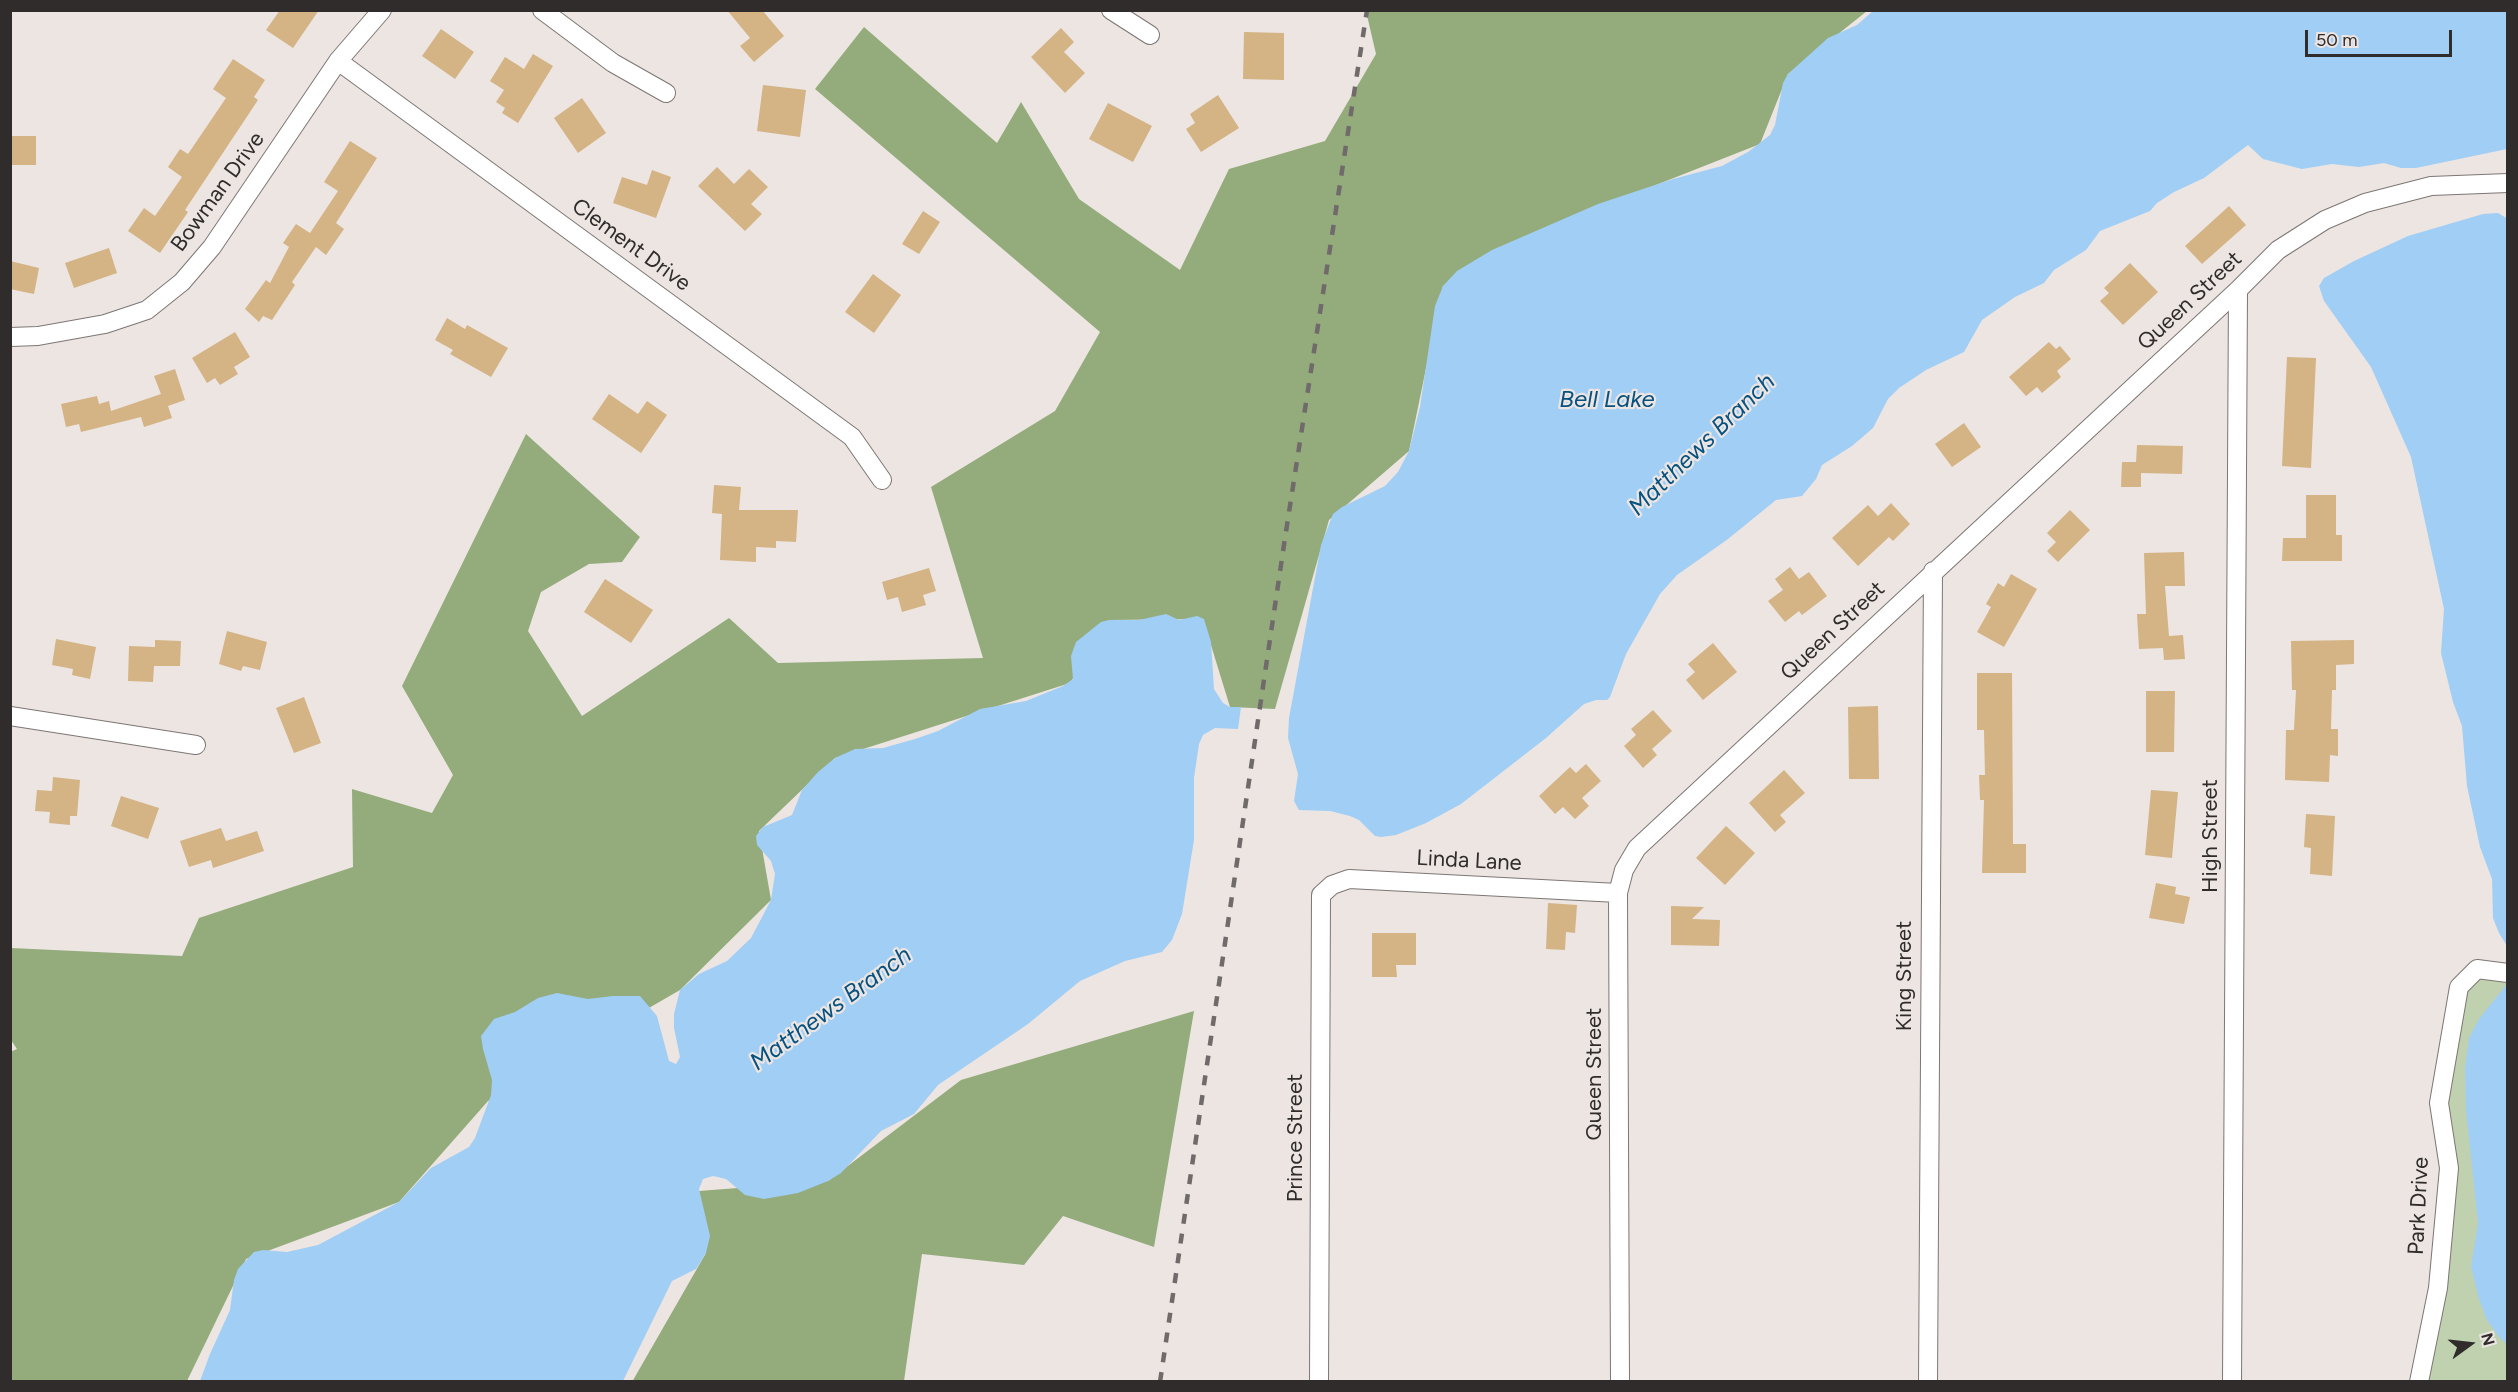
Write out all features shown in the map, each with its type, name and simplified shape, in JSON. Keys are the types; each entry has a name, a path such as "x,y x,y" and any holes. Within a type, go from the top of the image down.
{"street":[{"name":"Bowman Drive","path":"10,337 38,336 105,324 147,310 182,282 212,247 338,61 382,10"},
{"path":"542,10 613,63 666,93"},
{"path":"1111,10 1150,35"},
{"name":"Clement Drive","path":"338,61 852,437 882,480"},
{"name":"Queen Street","path":"1620,1382 1618,893 1624,870 1637,848 2238,290 2278,250 2325,220 2364,203 2432,186 2508,183"},
{"name":"High Street","path":"2232,1382 2238,290"},
{"name":"King Street","path":"1928,1382 1933,571"},
{"path":"10,716 196,745"},
{"name":"Linda Lane","path":"1321,895 1332,885 1349,879 1618,893"},
{"name":"Prince Street","path":"1319,1382 1321,895"},
{"name":"Park Drive","path":"2419,1382 2438,1288 2449,1168 2439,1103 2459,987 2477,969 2504,972"}],"green space":[{"path":"1366,11 1867,11 1788,74 1760,144 1529,235 1443,286 1409,451 1329,520 1275,709 1230,707 1203,619 1109,620 1070,683 835,758 759,831 771,900 680,990 488,1101 399,1202 246,1259 187,1381 11,1382 10,1052 17,1049 11,1040 11,948 182,956 199,918 353,867 352,789 432,813 453,775 402,686 526,434 640,537 622,562 589,564 541,592 528,631 582,716 729,618 778,663 983,658 931,487 1055,411 1100,332 815,89 864,27 997,143 1021,102 1079,199 1180,270 1229,169 1325,141 1376,54"},
{"path":"2477,969 2507,972 2507,1381 2419,1382 2449,1168 2439,1103 2459,987"},
{"path":"1194,1011 1154,1247 1063,1216 1024,1265 922,1254 904,1381 632,1382 706,1253 699,1191 828,1181 961,1080"}],"water":[{"name":"Bell Lake","path":"1873,11 2507,11 2507,149 2416,168 2401,168 2384,163 2359,167 2332,164 2302,169 2263,159 2248,145 2204,178 2174,192 2157,203 2150,211 2100,231 2086,250 2054,270 2044,283 2015,297 1982,320 1964,352 1926,370 1899,388 1888,399 1873,428 1852,446 1822,465 1816,479 1802,496 1776,500 1728,539 1677,575 1660,594 1626,654 1607,700 1596,700 1584,704 1546,738 1461,804 1426,823 1396,835 1381,837 1375,836 1359,820 1350,816 1330,811 1299,810 1294,801 1298,774 1288,738 1289,718 1321,545 1333,514 1342,507 1385,486 1398,472 1409,451 1420,407 1435,306 1443,286 1457,271 1492,250 1598,204 1673,179 1722,166 1748,152 1770,135 1775,125 1783,83 1788,74 1828,38 1857,25"},
{"path":"2498,213 2508,219 2507,946 2493,918 2492,879 2480,847 2467,786 2462,726 2453,702 2441,653 2444,609 2411,457 2371,367 2324,301 2319,286 2324,278 2354,261 2408,236 2483,214"},
{"name":"Matthews Branch","path":"1166,614 1179,620 1197,616 1204,619 1211,642 1214,689 1223,703 1230,707 1241,707 1238,729 1215,728 1203,735 1199,744 1194,778 1194,840 1182,914 1172,940 1162,952 1125,961 1080,981 1028,1024 938,1085 914,1114 881,1131 841,1173 828,1181 798,1193 764,1199 745,1195 726,1179 713,1176 703,1179 699,1189 710,1236 706,1253 696,1269 672,1281 623,1381 200,1381 230,1310 234,1280 238,1269 254,1252 263,1250 287,1252 318,1245 399,1202 431,1168 469,1147 475,1138 491,1095 492,1080 481,1036 494,1019 515,1012 538,998 557,993 588,999 640,996 657,1016 669,1061 676,1064 680,1057 674,1028 674,1014 680,990 699,974 727,961 751,938 771,900 775,874 771,861 757,845 756,836 763,827 792,815 802,790 818,772 835,758 855,749 883,748 915,739 938,731 980,709 1026,701 1063,686 1073,679 1071,656 1076,642 1101,622 1139,620"},
{"path":"2507,984 2508,1344 2499,1337 2487,1320 2471,1267 2478,1223 2466,1110 2465,1068 2469,1038 2479,1019"}],"building":[{"path":"280,10 319,10 293,48 266,30"},
{"path":"727,10 762,10 784,36 754,62 740,46 750,38"},
{"path":"1061,28 1074,42 1064,52 1085,73 1065,93 1031,57"},
{"path":"441,29 474,52 455,79 422,56"},
{"path":"1244,32 1284,33 1284,80 1243,79"},
{"path":"533,54 553,66 518,123 502,113 505,108 496,102 504,90 490,81 505,57 524,69"},
{"path":"233,59 265,80 254,97 258,100 185,210 188,212 160,253 128,231 144,208 155,216 182,177 168,167 180,149 188,154 226,98 213,89"},
{"path":"763,85 806,90 800,137 757,131"},
{"path":"1218,95 1239,128 1201,152 1186,129 1195,123 1190,114"},
{"path":"582,98 606,133 578,153 554,118"},
{"path":"1108,103 1152,126 1133,162 1089,139"},
{"path":"10,136 36,136 36,165 10,165"},
{"path":"350,141 377,158 336,223 344,229 326,255 316,247 292,282 295,285 272,320 263,316 259,322 245,309 266,280 270,283 289,247 283,243 296,224 310,233 338,191 324,182"},
{"path":"717,167 734,184 749,169 768,187 751,204 762,214 745,231 698,186"},
{"path":"652,170 671,177 656,218 613,203 622,177 647,185"},
{"path":"2229,206 2246,225 2202,264 2185,246"},
{"path":"923,211 940,222 919,254 902,244"},
{"path":"109,248 117,273 74,288 65,263"},
{"path":"10,261 39,268 34,294 10,289"},
{"path":"2130,263 2158,292 2123,325 2100,301 2109,293 2104,288"},
{"path":"873,274 901,295 874,333 845,312"},
{"path":"447,318 465,329 467,325 508,348 491,377 450,354 453,350 435,340"},
{"path":"235,332 250,357 234,367 238,374 220,385 215,378 207,383 192,358"},
{"path":"2049,342 2056,349 2060,346 2071,359 2057,371 2061,377 2042,393 2037,387 2026,396 2009,377"},
{"path":"2287,357 2316,358 2311,468 2282,466"},
{"path":"175,369 185,400 168,406 172,418 144,427 141,417 81,432 79,424 66,427 61,404 97,396 99,404 109,401 111,411 161,394 154,376"},
{"path":"609,394 638,414 647,401 667,415 641,453 592,419"},
{"path":"1964,423 1981,447 1952,467 1935,444"},
{"path":"2137,445 2183,446 2182,474 2141,473 2141,487 2121,487 2122,462 2136,462"},
{"path":"714,485 741,487 739,510 798,510 796,542 776,541 776,548 756,547 756,562 720,560 722,514 712,513"},
{"path":"2306,495 2336,495 2336,535 2342,535 2342,561 2282,561 2283,538 2306,538"},
{"path":"1891,503 1910,524 1893,541 1889,537 1858,566 1832,538 1868,505 1878,516"},
{"path":"2070,510 2090,530 2058,562 2047,551 2056,542 2047,533"},
{"path":"2184,552 2185,586 2165,586 2169,636 2183,635 2185,659 2164,660 2163,648 2139,649 2137,614 2146,614 2144,553"},
{"path":"1790,567 1799,579 1809,572 1827,596 1802,615 1799,611 1785,622 1768,601 1783,590 1775,579"},
{"path":"929,568 936,591 923,595 926,605 902,612 898,597 887,600 882,582"},
{"path":"2011,574 2037,589 2004,647 1977,632 1991,607 1986,604 1998,583 2004,587"},
{"path":"605,579 653,610 631,643 584,612"},
{"path":"227,631 267,642 260,670 243,666 241,671 219,664"},
{"path":"56,639 96,647 90,679 72,675 73,669 52,665"},
{"path":"155,640 181,641 180,666 154,666 153,682 128,681 129,646 155,647"},
{"path":"2354,640 2354,664 2336,665 2336,690 2332,690 2331,729 2338,729 2338,756 2330,755 2329,782 2285,780 2286,730 2294,730 2296,690 2292,690 2291,641"},
{"path":"1713,643 1737,672 1703,700 1686,680 1695,672 1688,664"},
{"path":"1977,673 2012,673 2013,844 2026,844 2026,873 1982,873 1984,800 1980,800 1979,775 1985,775 1984,730 1977,730"},
{"path":"2146,691 2175,691 2174,752 2146,752"},
{"path":"304,697 321,743 294,753 276,708"},
{"path":"1878,706 1879,779 1849,779 1848,707"},
{"path":"1653,710 1672,731 1652,749 1657,755 1643,768 1624,746 1636,735 1631,729"},
{"path":"1586,764 1601,781 1582,798 1589,806 1575,819 1563,807 1555,814 1539,796 1570,767 1576,773"},
{"path":"1784,770 1805,793 1780,815 1786,822 1775,832 1749,803"},
{"path":"53,777 80,780 77,816 70,816 70,825 49,823 50,812 35,811 37,790 52,791"},
{"path":"2151,790 2178,792 2172,858 2145,855"},
{"path":"121,796 159,808 148,839 111,826"},
{"path":"2306,814 2335,816 2332,876 2310,874 2311,848 2304,847"},
{"path":"1726,826 1755,853 1725,885 1696,858"},
{"path":"221,828 226,841 257,831 264,851 213,868 211,860 189,867 180,841"},
{"path":"2156,883 2176,887 2175,894 2190,897 2184,924 2149,918"},
{"path":"1548,903 1577,905 1575,933 1566,932 1565,950 1546,949"},
{"path":"1671,906 1704,907 1692,919 1720,920 1719,946 1671,945"},
{"path":"1372,933 1416,933 1416,965 1396,965 1397,977 1372,977"}],"railway":[{"path":"1160,1382 1285,538 1367,10"}]}
